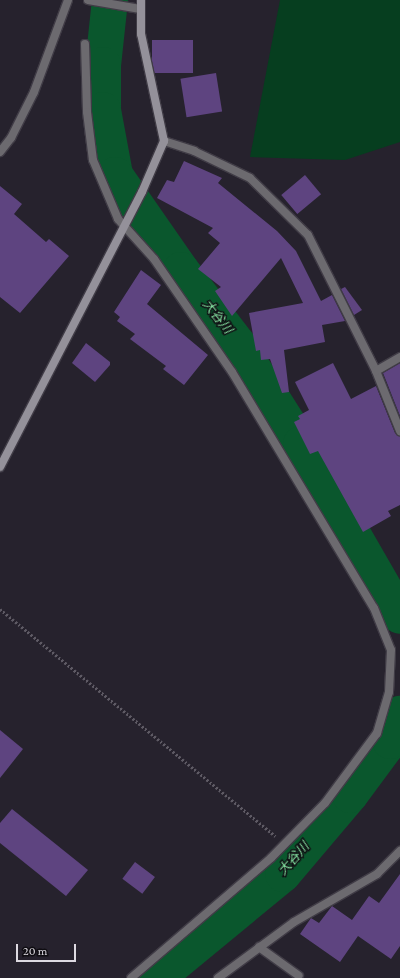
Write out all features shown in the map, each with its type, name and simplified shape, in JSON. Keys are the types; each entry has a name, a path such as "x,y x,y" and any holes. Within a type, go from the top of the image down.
{"street":[{"path":"0,152 11,138 34,92 68,0"},
{"path":"88,0 140,9"},
{"path":"0,467 142,192 164,141 141,34 141,0"},
{"path":"85,44 87,112 93,160 118,219 126,223 154,259 232,372 374,608 392,650 389,692 378,733 325,802 284,844 131,978"},
{"path":"164,141 194,151 250,178 308,235 376,371 400,431"},
{"path":"376,371 400,357"},
{"path":"218,978 294,922 377,874 400,851"},
{"path":"259,947 299,976"}],"path":[{"path":"0,608 284,844"}],"green space":[{"path":"280,0 400,0 400,142 345,160 250,157"}],"building":[{"path":"152,40 193,40 193,73 152,73"},
{"path":"216,73 222,112 187,117 180,79"},
{"path":"184,161 222,178 218,183 277,231 296,251 321,301 332,295 345,321 322,325 325,342 284,350 289,392 282,393 270,359 261,360 260,350 256,351 249,313 303,303 281,258 232,316 215,291 221,287 198,269 220,243 208,233 213,228 157,198 167,180 174,182"},
{"path":"305,175 321,194 297,214 281,195"},
{"path":"0,186 22,204 14,214 46,242 49,239 69,256 20,313 0,297"},
{"path":"141,270 161,285 147,304 208,355 184,385 163,369 166,366 130,339 135,334 117,321 120,317 114,312"},
{"path":"345,287 362,310 354,315 341,289"},
{"path":"86,343 110,362 110,365 95,382 72,363"},
{"path":"333,363 351,399 376,386 395,433 400,436 400,505 388,511 391,516 363,532 318,451 310,454 294,422 300,419 298,416 309,410 295,382"},
{"path":"400,363 400,416 383,373"},
{"path":"0,730 23,749 0,778"},
{"path":"12,809 88,870 66,896 0,843 0,823"},
{"path":"135,862 155,877 142,894 122,879"},
{"path":"400,874 400,946 391,959 358,936 340,962 300,934 311,918 319,923 332,906 352,920 369,896 379,903"}],"waterway":[{"name":"大谷川","path":"110,0 103,65 103,110 115,175 181,270 237,343 301,444 400,616"},
{"name":"大谷川","path":"157,978 283,874 350,795 390,741 400,714"}]}
